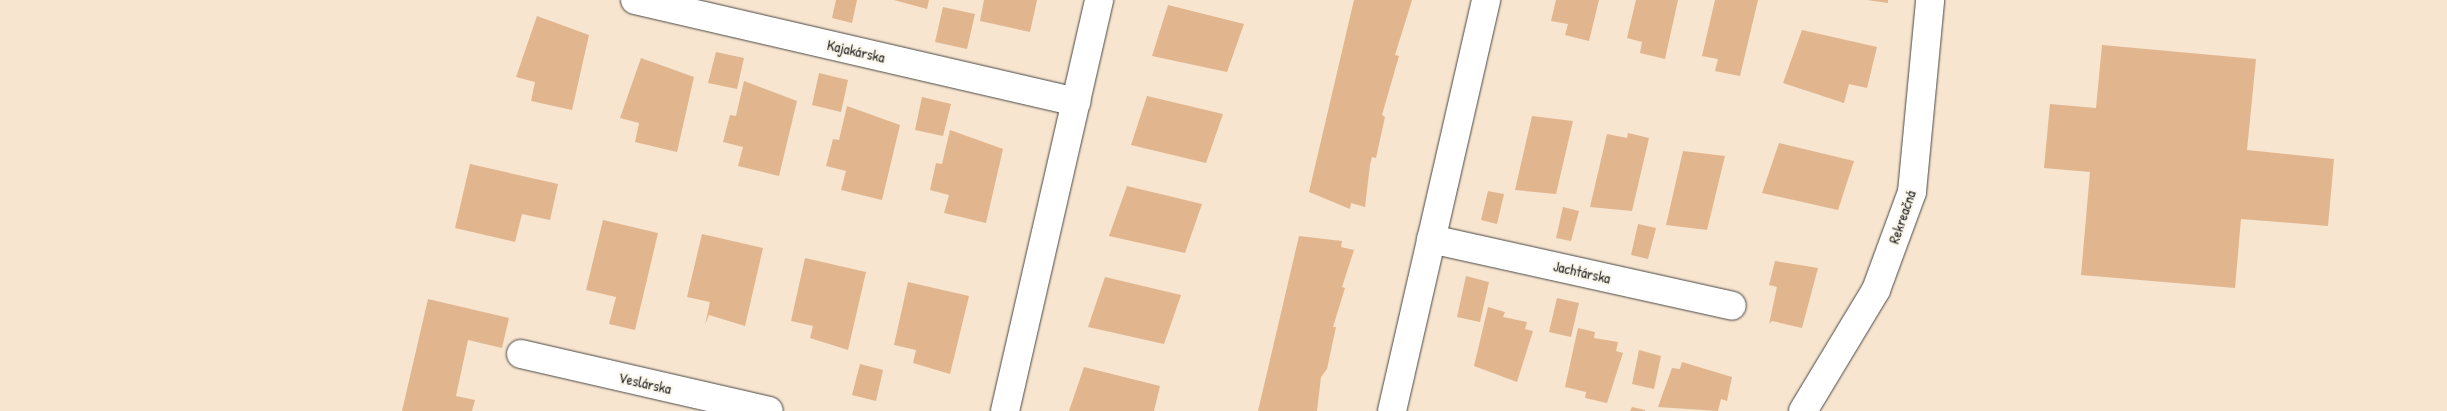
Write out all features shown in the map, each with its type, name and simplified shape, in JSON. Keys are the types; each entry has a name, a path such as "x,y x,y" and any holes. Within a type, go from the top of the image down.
{"street":[{"name":"Kajakárska","path":"635,0 1076,102"},
{"path":"1006,411 1099,0"},
{"path":"1392,411 1486,0"},
{"name":"Rekreačná","path":"1803,411 1876,290 1912,192 1930,0"},
{"name":"Jachtárska","path":"1431,239 1732,306"},
{"name":"Veslárska","path":"521,354 769,411"}],"building":[{"path":"836,0 857,0 852,23 832,18"},
{"path":"894,0 929,0 927,9"},
{"path":"984,0 1037,0 1030,32 980,21"},
{"path":"1354,0 1412,0 1395,55 1399,56 1382,115 1385,117 1376,158 1372,157 1370,165 1365,207 1351,203 1350,209 1309,192"},
{"path":"1556,0 1599,0 1589,41 1565,35 1568,24 1551,21"},
{"path":"1636,0 1678,0 1665,59 1640,53 1642,42 1627,38"},
{"path":"1715,0 1758,0 1740,76 1715,71 1718,59 1702,56"},
{"path":"1867,0 1888,0 1888,3"},
{"path":"1168,5 1244,24 1227,72 1152,56"},
{"path":"943,7 975,14 967,49 935,42"},
{"path":"537,16 589,35 572,110 531,101 535,82 516,77"},
{"path":"1802,30 1877,47 1867,88 1849,84 1844,103 1783,83"},
{"path":"2102,45 2256,59 2247,150 2334,159 2328,226 2241,219 2235,288 2081,275 2090,172 2044,168 2050,104 2096,108"},
{"path":"716,52 744,58 737,89 708,83"},
{"path":"641,58 694,77 677,152 635,142 639,123 620,118"},
{"path":"819,73 848,80 841,112 812,105"},
{"path":"744,81 797,101 779,176 738,166 743,147 723,142 730,115 736,116"},
{"path":"1147,96 1223,114 1206,163 1131,145"},
{"path":"922,97 951,104 943,136 915,130"},
{"path":"847,106 900,125 882,200 841,190 846,171 826,166 833,139 839,140"},
{"path":"1532,116 1573,121 1556,194 1515,190"},
{"path":"950,130 1003,149 986,223 944,213 949,195 930,190 936,163 942,164"},
{"path":"1628,133 1649,138 1632,211 1590,207 1607,134 1627,138"},
{"path":"1779,143 1854,161 1838,210 1762,193"},
{"path":"1683,151 1725,156 1707,230 1666,225"},
{"path":"470,164 558,184 550,220 522,214 515,242 455,228"},
{"path":"1127,186 1202,204 1185,253 1109,236"},
{"path":"1488,191 1504,194 1497,224 1481,220"},
{"path":"1563,207 1579,211 1571,241 1556,238"},
{"path":"603,220 658,233 635,330 609,324 616,297 586,290"},
{"path":"1638,224 1656,228 1648,259 1631,255"},
{"path":"702,234 763,248 745,326 709,315 705,325 710,302 687,297"},
{"path":"1299,236 1342,241 1341,247 1354,250 1342,287 1345,288 1333,327 1336,327 1327,369 1321,377 1317,411 1258,411"},
{"path":"805,258 866,272 848,350 810,338 813,326 791,321"},
{"path":"1775,261 1818,268 1802,328 1772,321 1769,324 1777,287 1769,285"},
{"path":"1466,276 1489,282 1480,322 1457,317"},
{"path":"1105,277 1181,295 1164,344 1088,327"},
{"path":"908,282 969,296 950,374 913,363 916,350 894,345"},
{"path":"1557,298 1579,303 1571,337 1549,332"},
{"path":"428,299 509,318 502,348 468,340 456,396 475,400 472,411 402,411"},
{"path":"1488,307 1505,312 1503,317 1527,322 1525,329 1533,331 1517,382 1474,366"},
{"path":"1578,328 1595,332 1594,338 1618,342 1616,351 1623,353 1607,403 1585,398 1586,392 1565,387"},
{"path":"1639,350 1661,356 1654,389 1632,384"},
{"path":"1682,362 1732,377 1727,401 1721,399 1718,411 1658,407 1672,368 1680,369"},
{"path":"860,364 883,370 876,401 852,395"},
{"path":"1084,367 1160,386 1154,411 1069,411"},
{"path":"1632,407 1645,410 1645,411 1630,411"}]}
